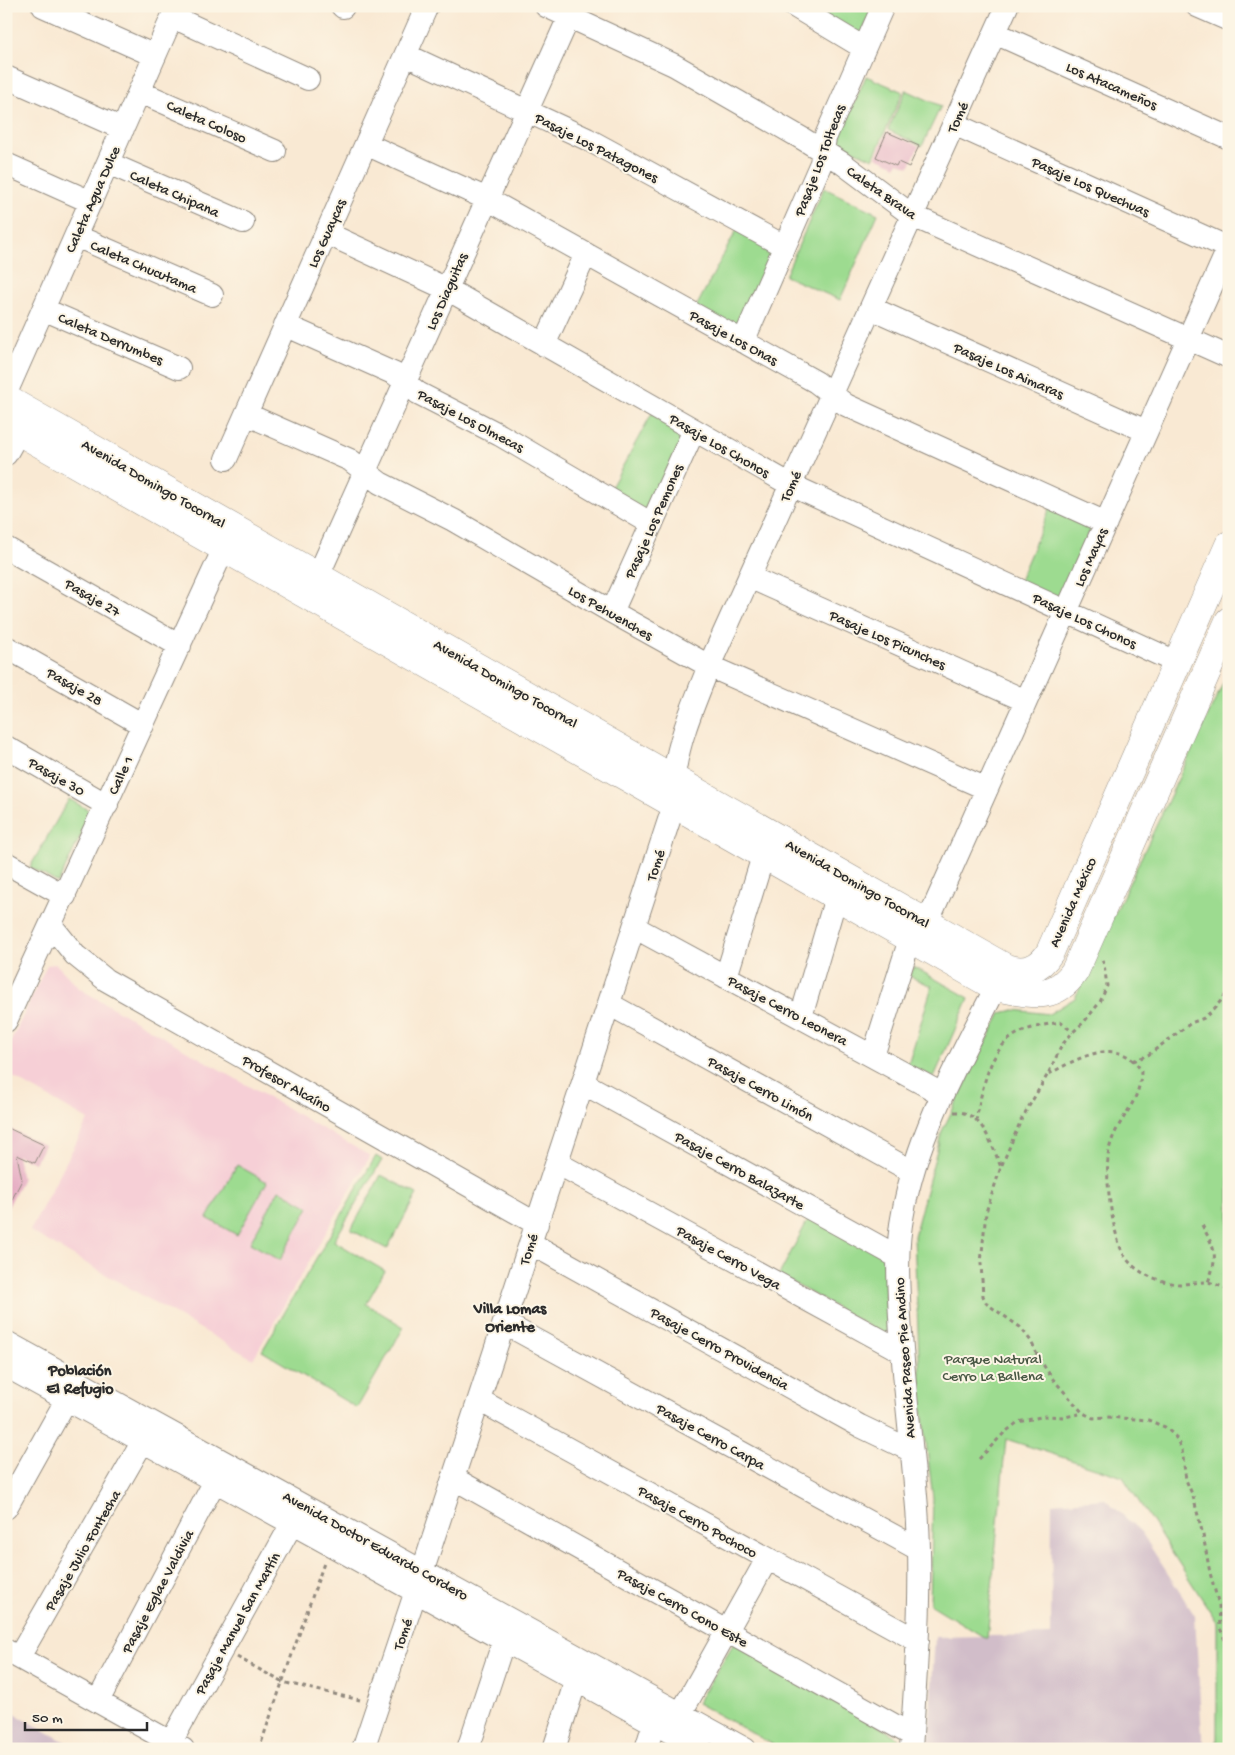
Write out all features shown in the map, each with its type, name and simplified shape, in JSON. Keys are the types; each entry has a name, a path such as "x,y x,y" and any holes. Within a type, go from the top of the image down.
{"main road":[{"name":"Avenida Domingo Tocornal","path":"6,398 229,538 674,805 836,897 919,931"},
{"name":"Avenida Domingo Tocornal","path":"11,436 229,538 318,576 674,778 919,931 1001,978"},
{"name":"Avenida México","path":"1001,978 1030,970 1042,963 1050,952 1229,545"},
{"name":"Avenida México","path":"1001,978 1036,993 1050,992 1066,984 1075,971 1229,620"}],"street":[{"path":"43,6 156,56"},
{"name":"Los Guaycas","path":"226,459 427,6"},
{"name":"Caleta Brava","path":"546,6 571,11 674,65 823,151 913,216 1229,357"},
{"path":"794,6 864,48"},
{"name":"Pasaje Los Toltecas","path":"743,342 821,163 825,138 883,6"},
{"path":"1197,6 1229,20"},
{"name":"Los Diaguitas","path":"318,576 571,11"},
{"path":"175,12 308,79"},
{"name":"Caleta Agua Dulce","path":"6,393 175,12"},
{"name":"Tomé","path":"363,1749 674,805 674,778 686,728 709,666 913,216 1000,14"},
{"name":"Los Atacameños","path":"1000,14 1229,138"},
{"name":"Pasaje Los Patagones","path":"406,55 587,139 784,246"},
{"path":"6,77 123,129"},
{"name":"Caleta Coloso","path":"140,92 275,151"},
{"name":"Pasaje Los Quechuas","path":"954,124 1229,247"},
{"name":"Pasaje Los Onas","path":"366,144 487,199 816,382 846,405 1106,523"},
{"name":"Caleta Chipana","path":"108,163 243,222"},
{"path":"8,170 91,202"},
{"name":"Pasaje Los Chonos","path":"326,233 447,289 791,485 1178,663"},
{"name":"Caleta Chucutama","path":"76,236 212,296"},
{"name":"Los Mayas","path":"873,1056 919,931 987,789 1229,247"},
{"path":"544,345 586,254"},
{"name":"Pasaje Los Aimaras","path":"871,308 1146,431"},
{"name":"Caleta Derrumbes","path":"44,309 179,368"},
{"name":"Pasaje Los Olmecas","path":"285,326 395,374 418,393 500,435 652,524"},
{"name":"Los Pehuenches","path":"246,414 350,460 380,482 453,520 709,666 987,789"},
{"name":"Pasaje Los Pemones","path":"612,612 694,430"},
{"name":"Calle 1","path":"6,1021 229,538"},
{"name":"Pasaje 27","path":"6,548 180,646"},
{"name":"Pasaje Los Picunches","path":"749,577 1026,701"},
{"name":"Pasaje 28","path":"6,647 143,725"},
{"name":"Pasaje 30","path":"6,748 107,804"},
{"path":"726,977 763,856"},
{"path":"6,863 65,896"},
{"path":"801,1017 836,897"},
{"name":"Profesor Alcaíno","path":"51,925 75,955 106,980 533,1234"},
{"name":"Pasaje Cerro Leonera","path":"634,926 942,1094"},
{"name":"Avenida Paseo Pie Andino","path":"912,1742 918,1641 918,1549 917,1510 901,1350 898,1257 902,1214 924,1138 942,1094 1001,978"},
{"name":"Pasaje Cerro Limón","path":"609,1004 913,1172"},
{"name":"Pasaje Cerro Balazarte","path":"583,1084 898,1257"},
{"name":"Pasaje Cerro Vega","path":"557,1163 901,1350"},
{"name":"Pasaje Cerro Providencia","path":"533,1234 860,1426 910,1450"},
{"name":"Pasaje Cerro Carpa","path":"504,1323 918,1549"},
{"name":"Avenida Doctor Eduardo Cordero","path":"6,1342 143,1441 215,1481 297,1514 423,1570 745,1749"},
{"name":"Avenida Doctor Eduardo Cordero","path":"6,1366 72,1390 297,1514 330,1544 701,1749"},
{"path":"6,1508 12,1482 72,1390"},
{"name":"Pasaje Cerro Pochoco","path":"479,1400 918,1641"},
{"name":"Pasaje Julio Fontecha","path":"13,1654 143,1441"},
{"name":"Pasaje Cerro Cono Este","path":"453,1478 727,1631 912,1742"},
{"name":"Pasaje Eglae Valdivia","path":"98,1702 215,1481"},
{"name":"Pasaje Manuel San Martín","path":"177,1745 222,1648 297,1514"},
{"path":"681,1713 767,1558"},
{"path":"468,1749 504,1640"},
{"path":"13,1654 177,1745"},
{"path":"554,1749 576,1680"},
{"path":"646,1749 654,1723"}],"path":[{"path":"1088,943 1095,949 1104,964 1107,986 1100,1002 1062,1045 1048,1074 1022,1118 1001,1167 986,1212 981,1263 983,1296 987,1304 1020,1328 1031,1341 1038,1357 1052,1378 1083,1413 1092,1418 1107,1417 1148,1420 1166,1427 1175,1436 1182,1450 1186,1480 1193,1496 1219,1605 1220,1628 1229,1650"},
{"path":"1133,1062 1148,1056 1191,1024 1204,1018 1229,991"},
{"path":"976,1121 994,1054 1012,1037 1039,1026 1060,1022 1073,1032"},
{"path":"1048,1074 1096,1053 1115,1052 1130,1058 1141,1070 1141,1084 1134,1101 1110,1144 1107,1158 1109,1196 1117,1235 1124,1255 1135,1268 1149,1277 1178,1284 1208,1282 1229,1290"},
{"path":"948,1115 956,1111 970,1114 982,1127 1001,1167"},
{"path":"1202,1224 1214,1247 1216,1260 1208,1282"},
{"path":"979,1459 1004,1433 1018,1422 1045,1416 1065,1417 1083,1413"},
{"path":"259,1749 330,1544"},
{"path":"222,1648 282,1682 378,1704"}],"shaded area":[{"path":"56,964 80,989 370,1156 253,1359 30,1231 88,1120 6,1073 6,1052 47,965"},
{"path":"1105,1499 1141,1532 1195,1616 1202,1736 1207,1749 928,1749 935,1637 1051,1635 1052,1503"},
{"path":"6,1709 78,1749 6,1749"}],"green space":[{"path":"824,6 874,6 860,37 820,14"},
{"path":"866,76 903,92 873,159 837,143"},
{"path":"906,90 941,106 922,146 888,130"},
{"path":"824,188 878,214 840,300 785,276"},
{"path":"737,229 774,250 738,334 695,309"},
{"path":"652,413 686,433 646,515 608,493"},
{"path":"1050,508 1092,526 1060,601 1018,583"},
{"name":"Parque Natural Cerro La Ballena","path":"1229,671 1229,1749 1217,1749 1217,1622 1123,1477 1006,1439 987,1639 930,1604 933,1498 921,1402 914,1236 942,1131 1001,1013 1014,1010 1049,1014 1075,998"},
{"path":"69,799 92,812 58,883 30,867"},
{"path":"914,967 969,998 934,1077 908,1065 932,986 909,976"},
{"path":"376,1156 382,1160 334,1241 385,1271 366,1304 404,1327 357,1408 262,1351"},
{"path":"237,1165 267,1182 237,1235 207,1218"},
{"path":"381,1175 417,1194 387,1249 351,1230"},
{"path":"279,1190 309,1207 280,1260 250,1243"},
{"path":"812,1212 883,1256 888,1337 779,1275"},
{"path":"734,1643 899,1738 897,1749 781,1749 697,1703"}],"building":[{"path":"887,132 919,146 909,167 898,162 896,166 876,157"},
{"path":"6,1127 44,1145 35,1163 17,1155 22,1180 6,1211"}],"district":[{"name":"Villa Lomas Oriente","path":"510,1316"},
{"name":"Población El Refugio","path":"80,1378"}]}
